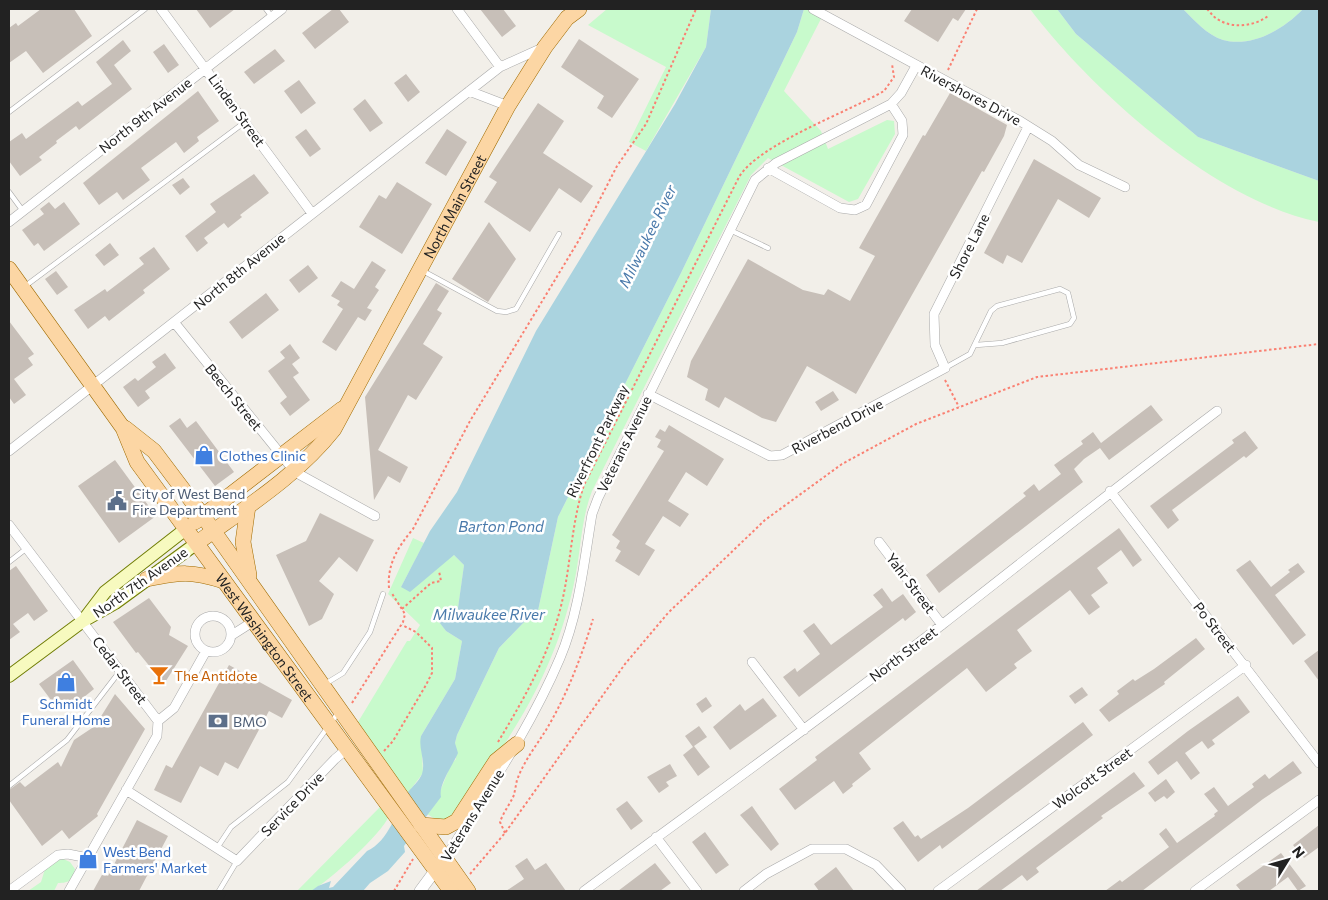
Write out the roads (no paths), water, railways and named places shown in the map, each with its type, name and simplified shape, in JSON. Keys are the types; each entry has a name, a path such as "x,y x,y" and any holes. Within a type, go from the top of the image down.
{"main road":[{"name":"North Main Street","path":"197,543 294,472 316,452 334,429 508,106 545,47 576,10"},
{"name":"West Washington Street","path":"9,269 123,428 138,462 224,581 370,779 422,835"},
{"name":"North Main Street","path":"186,528 345,407"},
{"name":"West Washington Street","path":"123,428 154,451 214,531 323,685 345,708 360,739 382,770 422,835"},
{"path":"248,506 243,542 252,584"},
{"name":"North 7th Avenue","path":"83,621 105,592 186,528"},
{"name":"North 7th Avenue","path":"9,676 83,621 114,603 197,543"},
{"path":"147,579 182,572 196,573 224,581"},
{"path":"422,835 457,821 492,766 516,744"},
{"path":"422,835 440,865 461,889"},
{"path":"422,835 440,865"}],"street":[{"name":"Linden Street","path":"162,9 311,212"},
{"name":"North 9th Avenue","path":"9,222 282,9"},
{"path":"457,9 500,67"},
{"name":"Rivershores Drive","path":"817,11 1028,127 1052,141 1079,165 1125,187"},
{"name":"North 8th Avenue","path":"9,451 311,212 500,67 545,47"},
{"name":"Veterans Avenue","path":"420,891 440,865 516,744 560,658 574,616 592,514 598,498 756,180 768,168 891,104 902,93 916,66"},
{"path":"469,91 508,106"},
{"path":"768,168 840,208 855,210 866,204 903,135 902,121 891,104"},
{"name":"Shore Lane","path":"945,368 935,345 933,330 934,314 1028,127"},
{"name":"Beech Street","path":"174,322 294,472"},
{"name":"Riverbend Drive","path":"648,394 770,456 782,455 945,368"},
{"name":"North Street","path":"584,891 804,730 1110,491 1217,411"},
{"path":"294,472 375,516"},
{"name":"Po Street","path":"1110,491 1319,763"},
{"name":"Cedar Street","path":"9,525 158,721"},
{"name":"Yahr Street","path":"880,542 942,624"},
{"path":"212,615 224,619 228,623 232,634 230,643 222,651 206,651 197,642 195,636 197,625 201,620 212,615"},
{"path":"232,634 254,621"},
{"path":"69,891 157,736 158,721 174,708 206,651"},
{"path":"752,662 804,730"},
{"name":"Wolcott Street","path":"938,891 1246,666"},
{"name":"Service Drive","path":"237,861 335,759 348,748"},
{"path":"126,790 237,861"},
{"path":"1196,891 1319,800"},
{"path":"656,837 697,891"},
{"path":"744,891 766,874 812,849 846,849 876,865 901,891"},
{"path":"9,891 58,855 68,854 88,858"}],"lane":[{"path":"9,112 145,9"},
{"path":"266,9 272,17"},
{"path":"23,288 245,122"},
{"path":"9,192 23,211"},
{"path":"730,230 768,248"},
{"path":"419,269 497,310 506,312 516,309 559,234"},
{"path":"945,368 970,354 991,311 997,306 1060,289 1068,293 1074,318 1070,324 1002,343 976,345"},
{"path":"9,562 27,548"},
{"path":"323,685 343,673 370,632 383,594"},
{"path":"9,786 67,740 120,671"},
{"path":"217,848 231,828 288,782 330,724 345,708"},
{"path":"348,748 360,739"},
{"path":"219,891 237,861"}],"water":[{"name":"Barton Pond","path":"711,9 804,9 797,32 681,273 558,517 536,620 526,620 499,648 457,735 455,743 458,753 444,781 441,797 404,846 405,852 388,871 370,883 363,891 311,891 331,881 329,888 333,887 367,851 381,840 408,792 422,774 421,736 455,679 462,641 446,631 433,614 457,615 464,565 454,555 410,592 401,587 430,531 457,492 536,331 675,104 706,47"},
{"path":"1057,9 1183,9 1212,35 1234,42 1256,39 1267,35 1287,23 1303,9 1319,9 1319,181 1198,137 1076,34"}],"place":[{"name":"Clothes Clinic","path":"204,455"},
{"name":"City of West Bend Fire Department","path":"117,501"},
{"name":"The Antidote","path":"159,675"},
{"name":"Schmidt Funeral Home","path":"66,682"},
{"name":"BMO","path":"218,721"},
{"name":"West Bend Farmers' Market","path":"88,859"}],"water label":[{"name":"Milwaukee River","path":"647,236"},
{"name":"Milwaukee River","path":"489,614"}]}
